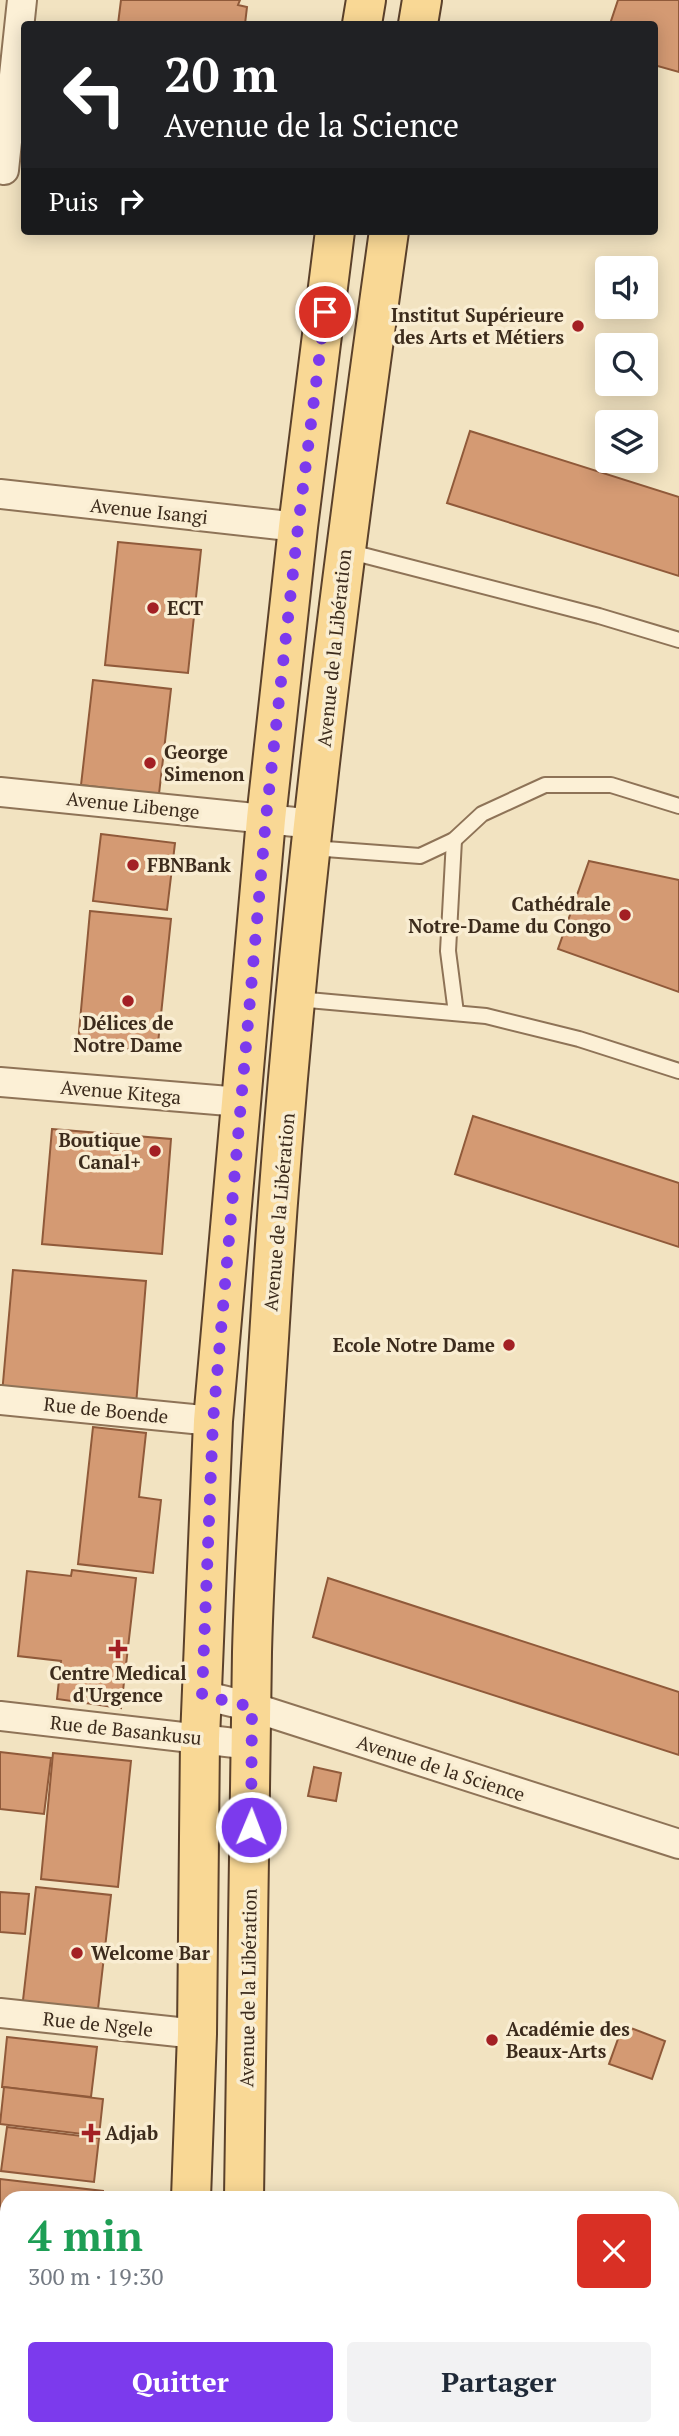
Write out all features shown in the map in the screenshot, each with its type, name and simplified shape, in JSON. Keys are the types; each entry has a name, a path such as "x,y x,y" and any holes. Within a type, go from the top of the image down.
{"main road":[{"path":"362,21 366,0"},
{"path":"418,21 422,0"},
{"path":"191,2191 197,2034 200,1739 213,1421 266,818 298,527 334,235"},
{"name":"Avenue de la Libération","path":"244,2191 253,1648 271,1301 296,999 313,836 345,551 387,235"}],"street":[{"path":"9,170 22,0"},
{"name":"Avenue Isangi","path":"0,494 298,527"},
{"name":"Avenue Libenge","path":"0,792 266,818 313,836"},
{"name":"Avenue Kitega","path":"0,1082 241,1102"},
{"name":"Rue de Boende","path":"0,1400 213,1421"},
{"name":"Avenue de la Science","path":"202,1695 252,1707 679,1844"},
{"name":"Rue de Basankusu","path":"0,1716 252,1745"},
{"name":"Rue de Ngele","path":"0,2013 197,2034"}],"lane":[{"path":"345,551 679,640"},
{"path":"313,836 420,856 454,840 482,814 545,785 611,785 679,806"},
{"path":"454,840 448,951 456,1013"},
{"path":"296,999 486,1016 579,1039 679,1071"}],"building":[{"path":"121,0 240,0 238,5 247,7 245,21 118,21"},
{"path":"618,0 679,0 679,72 658,66 658,21 611,21"},
{"path":"470,431 595,470 595,473 603,473 679,497 679,576 447,503"},
{"name":"ECT","path":"118,542 201,550 188,673 105,665"},
{"path":"93,680 171,689 159,794 81,785"},
{"path":"101,834 175,843 167,910 93,901"},
{"name":"Cathédrale Notre-Dame du Congo","path":"589,861 679,880 679,992 558,949"},
{"path":"90,911 171,919 157,1053 78,1043"},
{"path":"473,1116 679,1183 679,1247 455,1174"},
{"path":"52,1129 171,1139 162,1254 42,1244"},
{"path":"13,1270 146,1281 136,1405 2,1394"},
{"path":"93,1427 146,1433 139,1497 161,1500 153,1573 78,1564"},
{"path":"72,1570 136,1578 121,1708 57,1699 61,1661 18,1656 27,1571 71,1576"},
{"path":"328,1578 679,1692 679,1755 313,1637"},
{"path":"0,1752 51,1758 44,1814 0,1809"},
{"path":"53,1753 131,1761 118,1887 41,1879"},
{"path":"314,1767 341,1773 336,1801 308,1796"},
{"path":"36,1887 111,1895 97,2018 22,2009"},
{"path":"0,1892 29,1894 25,1934 0,1932"},
{"path":"623,2025 665,2041 652,2079 609,2064"},
{"path":"7,2037 97,2047 91,2097 2,2087"},
{"path":"4,2087 103,2099 99,2136 0,2124"},
{"path":"7,2127 99,2138 94,2182 1,2171"},
{"path":"0,2179 103,2191 0,2191"}],"place":[{"name":"Institut Supérieure des Arts et Métiers","path":"578,326"},
{"name":"ECT","path":"153,608"},
{"name":"George Simenon","path":"150,763"},
{"name":"FBNBank","path":"133,865"},
{"name":"Cathédrale Notre-Dame du Congo","path":"625,915"},
{"name":"Délices de Notre Dame","path":"128,1001"},
{"name":"Boutique Canal+","path":"155,1151"},
{"name":"Ecole Notre Dame","path":"509,1345"},
{"name":"Centre Medical d'Urgence","path":"118,1649"},
{"name":"Welcome Bar","path":"77,1953"},
{"name":"Académie des Beaux-Arts","path":"492,2040"},
{"name":"Adjab","path":"91,2133"}],"route":[{"path":"251,1827 252,1707 202,1695 213,1421 266,818 325,312"}]}
